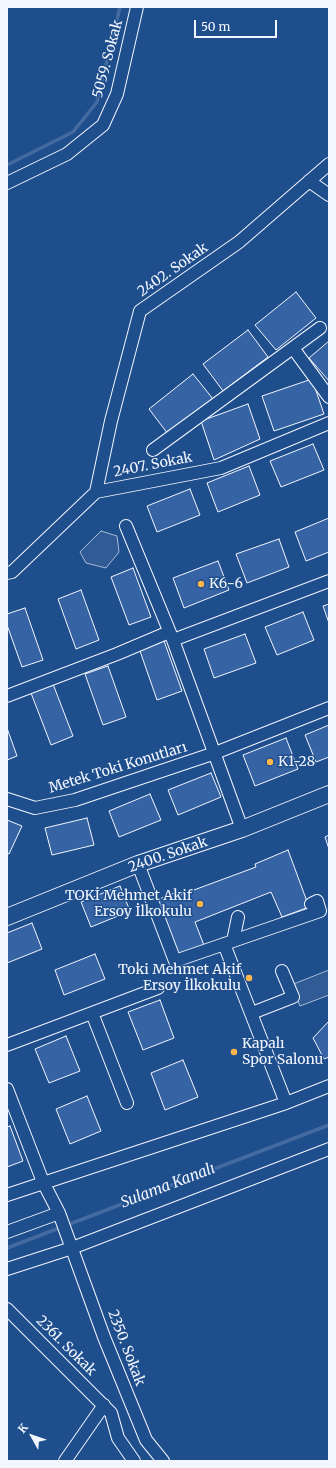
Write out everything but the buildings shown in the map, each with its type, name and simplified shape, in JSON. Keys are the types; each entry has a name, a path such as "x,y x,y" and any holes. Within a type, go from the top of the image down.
{"main road":[{"name":"2400. Sokak","path":"7,917 138,864 242,829 329,794"}],"street":[{"name":"5059. Sokak","path":"7,183 67,154 104,125 117,94 137,7"},
{"name":"2402. Sokak","path":"96,492 111,421 140,311 239,242 329,164"},
{"path":"309,181 329,195"},
{"path":"153,450 320,328"},
{"path":"292,348 329,397"},
{"name":"2407. Sokak","path":"96,492 220,468 329,423"},
{"path":"7,573 12,572 96,492"},
{"path":"126,526 171,636 242,829"},
{"path":"7,696 117,654 329,581"},
{"name":"Metek Toki Konutları","path":"7,799 35,808 75,800 215,753 329,708"},
{"path":"138,864 176,961 320,911 317,901 310,904"},
{"path":"238,917 228,942 252,1013 286,1102"},
{"path":"252,1013 293,997 282,972"},
{"path":"7,1045 158,988"},
{"path":"92,1013 127,1103"},
{"path":"7,1195 286,1102 329,1086"},
{"name":"2350. Sokak","path":"7,1089 43,1182 59,1212 104,1337 146,1440 163,1461"},
{"path":"7,1269 329,1149"},
{"path":"7,1226 59,1212"},
{"path":"7,1232 59,1212"},
{"name":"2361. Sokak","path":"7,1309 111,1413 118,1438 134,1461"},
{"path":"64,1461 104,1405"}],"shaded area":[{"path":"101,531 117,536 119,552 106,568 86,563 80,552"},
{"path":"329,970 329,995 300,1006 291,985"}],"waterway":[{"path":"7,165 73,132 97,102 120,7"},
{"name":"Sulama Kanalı","path":"7,1248 329,1125"}],"place":[{"name":"K6-6","path":"201,584"},
{"name":"K1-28","path":"270,762"},
{"name":"TOKİ Mehmet Akif Ersoy İlkokulu","path":"200,904"},
{"name":"Toki Mehmet Akif Ersoy İlkokulu","path":"249,978"},
{"name":"Kapalı Spor Salonu","path":"234,1052"}]}
